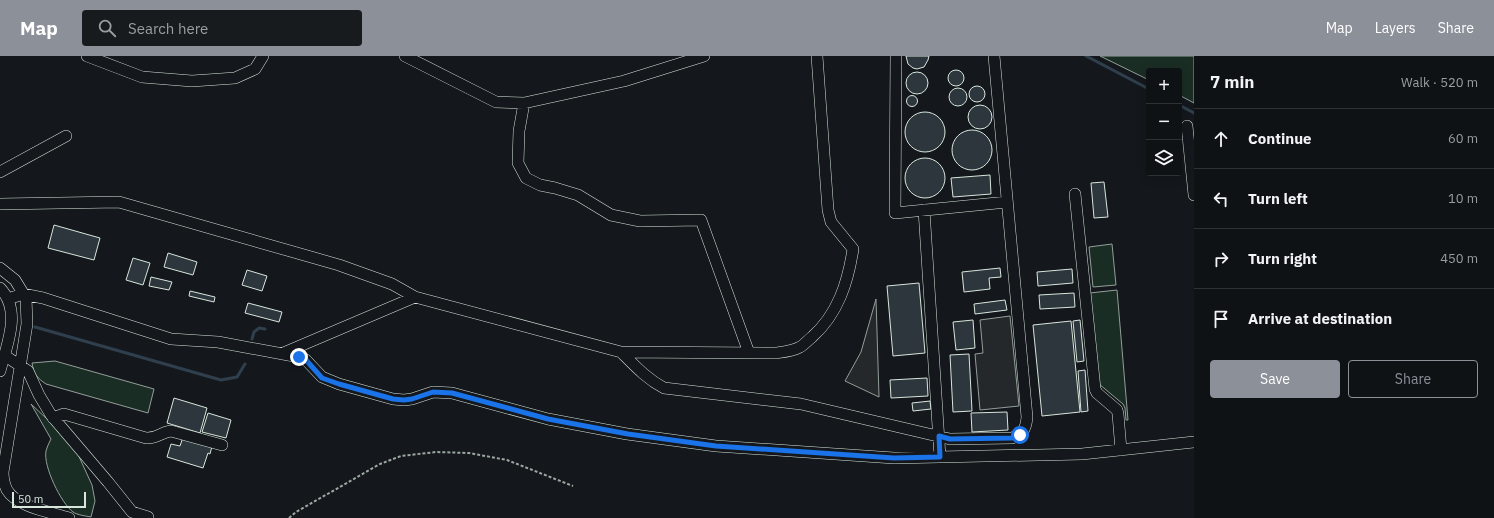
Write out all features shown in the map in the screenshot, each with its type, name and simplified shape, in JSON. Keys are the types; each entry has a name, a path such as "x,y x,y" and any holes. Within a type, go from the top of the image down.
{"lane":[{"path":"87,56 142,77 192,81 235,78 255,69 263,56"},
{"path":"405,56 496,102 524,103 624,81 704,56"},
{"path":"0,204 119,202 339,265 392,284 415,297 621,352 776,354 800,347 816,333 830,317 842,296 853,249 831,222 828,210 817,56"},
{"path":"896,56 895,213 1007,202"},
{"path":"621,352 640,372 664,388 801,404 950,439 1012,438 1020,435 1026,427 1027,418 994,56"},
{"path":"524,103 519,131 518,163 526,178 540,185 578,195 611,215 640,221 701,220 749,353"},
{"path":"1188,126 1194,195"},
{"path":"0,172 66,136"},
{"path":"1075,194 1095,390 1117,410 1121,450"},
{"path":"924,210 940,457"},
{"path":"0,268 15,280 26,298 27,324 3,472 4,482 8,491 16,500 69,518"},
{"path":"0,288 6,293 12,307 11,331 2,357 0,371"},
{"path":"8,298 23,294 43,298 171,338 218,342 281,355 299,357 306,360 322,378 393,399 412,399 433,392 452,393 548,419 628,434 716,446 894,458 1074,454 1194,442"},
{"path":"281,355 415,297"},
{"path":"2,357 20,365 28,371 39,395 53,418 132,512 148,517"},
{"path":"53,418 64,414 146,438 153,438 167,431 172,431 222,445"}],"path":[{"path":"289,518 296,512 380,464 401,456 436,452 469,454 507,460 573,486"}],"green space":[{"path":"1100,56 1194,56 1194,103 1182,97 1182,68 1146,68 1146,79"},
{"path":"1112,244 1116,285 1093,287 1089,247"},
{"path":"1117,290 1128,420 1126,420 1125,408 1123,404 1099,384 1090,293"},
{"path":"55,361 154,389 148,413 46,384 36,375 32,363"},
{"path":"31,404 64,435 76,450 92,485 95,501 91,517 79,515 73,512 58,493 47,466 46,451 51,439"}],"shaded area":[{"path":"876,299 879,397 845,381 861,352"},
{"path":"1010,316 1019,406 980,410 975,354 983,353 980,320"}],"building":[{"path":"906,56 929,56 924,67 917,69 908,64"},
{"path":"953,70 959,70 964,75 962,84 959,86 953,86 948,81 948,75"},
{"path":"913,72 921,72 928,79 928,87 921,94 913,94 906,87 906,79"},
{"path":"974,86 980,86 985,91 983,100 980,102 974,102 969,97 969,91"},
{"path":"958,88 964,91 967,97 964,103 958,106 952,103 949,97 952,91"},
{"path":"910,96 914,96 916,97 916,105 910,106 907,103 907,99"},
{"path":"980,105 985,106 991,112 991,122 985,128 980,129 975,128 969,122 968,117 969,112 975,106"},
{"path":"921,112 929,112 936,115 942,121 945,132 942,143 936,149 929,152 921,152 914,149 908,143 905,136 905,128 908,121 914,115"},
{"path":"968,130 976,130 983,133 989,139 992,150 989,161 983,167 976,170 968,170 961,167 955,161 952,154 952,146 955,139 961,133"},
{"path":"921,158 929,158 936,161 942,167 945,178 942,189 936,195 929,198 921,198 914,195 908,189 905,182 905,174 908,167 914,161"},
{"path":"990,175 991,194 953,197 951,178"},
{"path":"1104,182 1108,217 1094,218 1091,183"},
{"path":"54,225 100,238 94,260 48,248"},
{"path":"168,253 197,262 193,275 164,267"},
{"path":"133,258 150,263 143,285 126,280"},
{"path":"1000,268 1001,277 989,278 990,289 964,292 962,272"},
{"path":"1072,269 1073,283 1038,286 1037,272"},
{"path":"247,270 267,276 262,291 242,285"},
{"path":"151,277 172,282 169,290 149,286"},
{"path":"919,283 925,353 893,356 887,286"},
{"path":"190,291 215,297 214,302 189,296"},
{"path":"1074,293 1075,307 1040,309 1039,295"},
{"path":"1005,300 1007,310 975,314 974,304"},
{"path":"248,303 282,312 279,322 245,313"},
{"path":"973,320 975,348 956,350 953,322"},
{"path":"1080,320 1084,361 1077,362 1073,321"},
{"path":"1071,321 1080,412 1042,416 1033,325"},
{"path":"969,354 972,411 953,412 950,355"},
{"path":"1085,370 1088,411 1081,412 1078,371"},
{"path":"927,378 928,396 891,398 890,380"},
{"path":"174,398 207,408 200,433 167,423"},
{"path":"930,401 931,409 913,411 912,403"},
{"path":"1007,412 1008,430 972,432 971,413"},
{"path":"208,413 231,420 226,438 202,432"},
{"path":"183,437 212,446 203,468 167,457 171,444 180,446"}],"waterway":[{"path":"1086,56 1146,87"},
{"path":"1182,107 1194,113"},
{"path":"35,327 221,380 237,377 245,364"},
{"path":"252,339 254,332 259,328 265,329"}],"route":[{"path":"299,357 306,360 322,378 393,399 412,399 433,392 452,393 548,419 628,434 716,446 894,458 940,457 939,436 950,439 1012,438 1020,435"}]}
